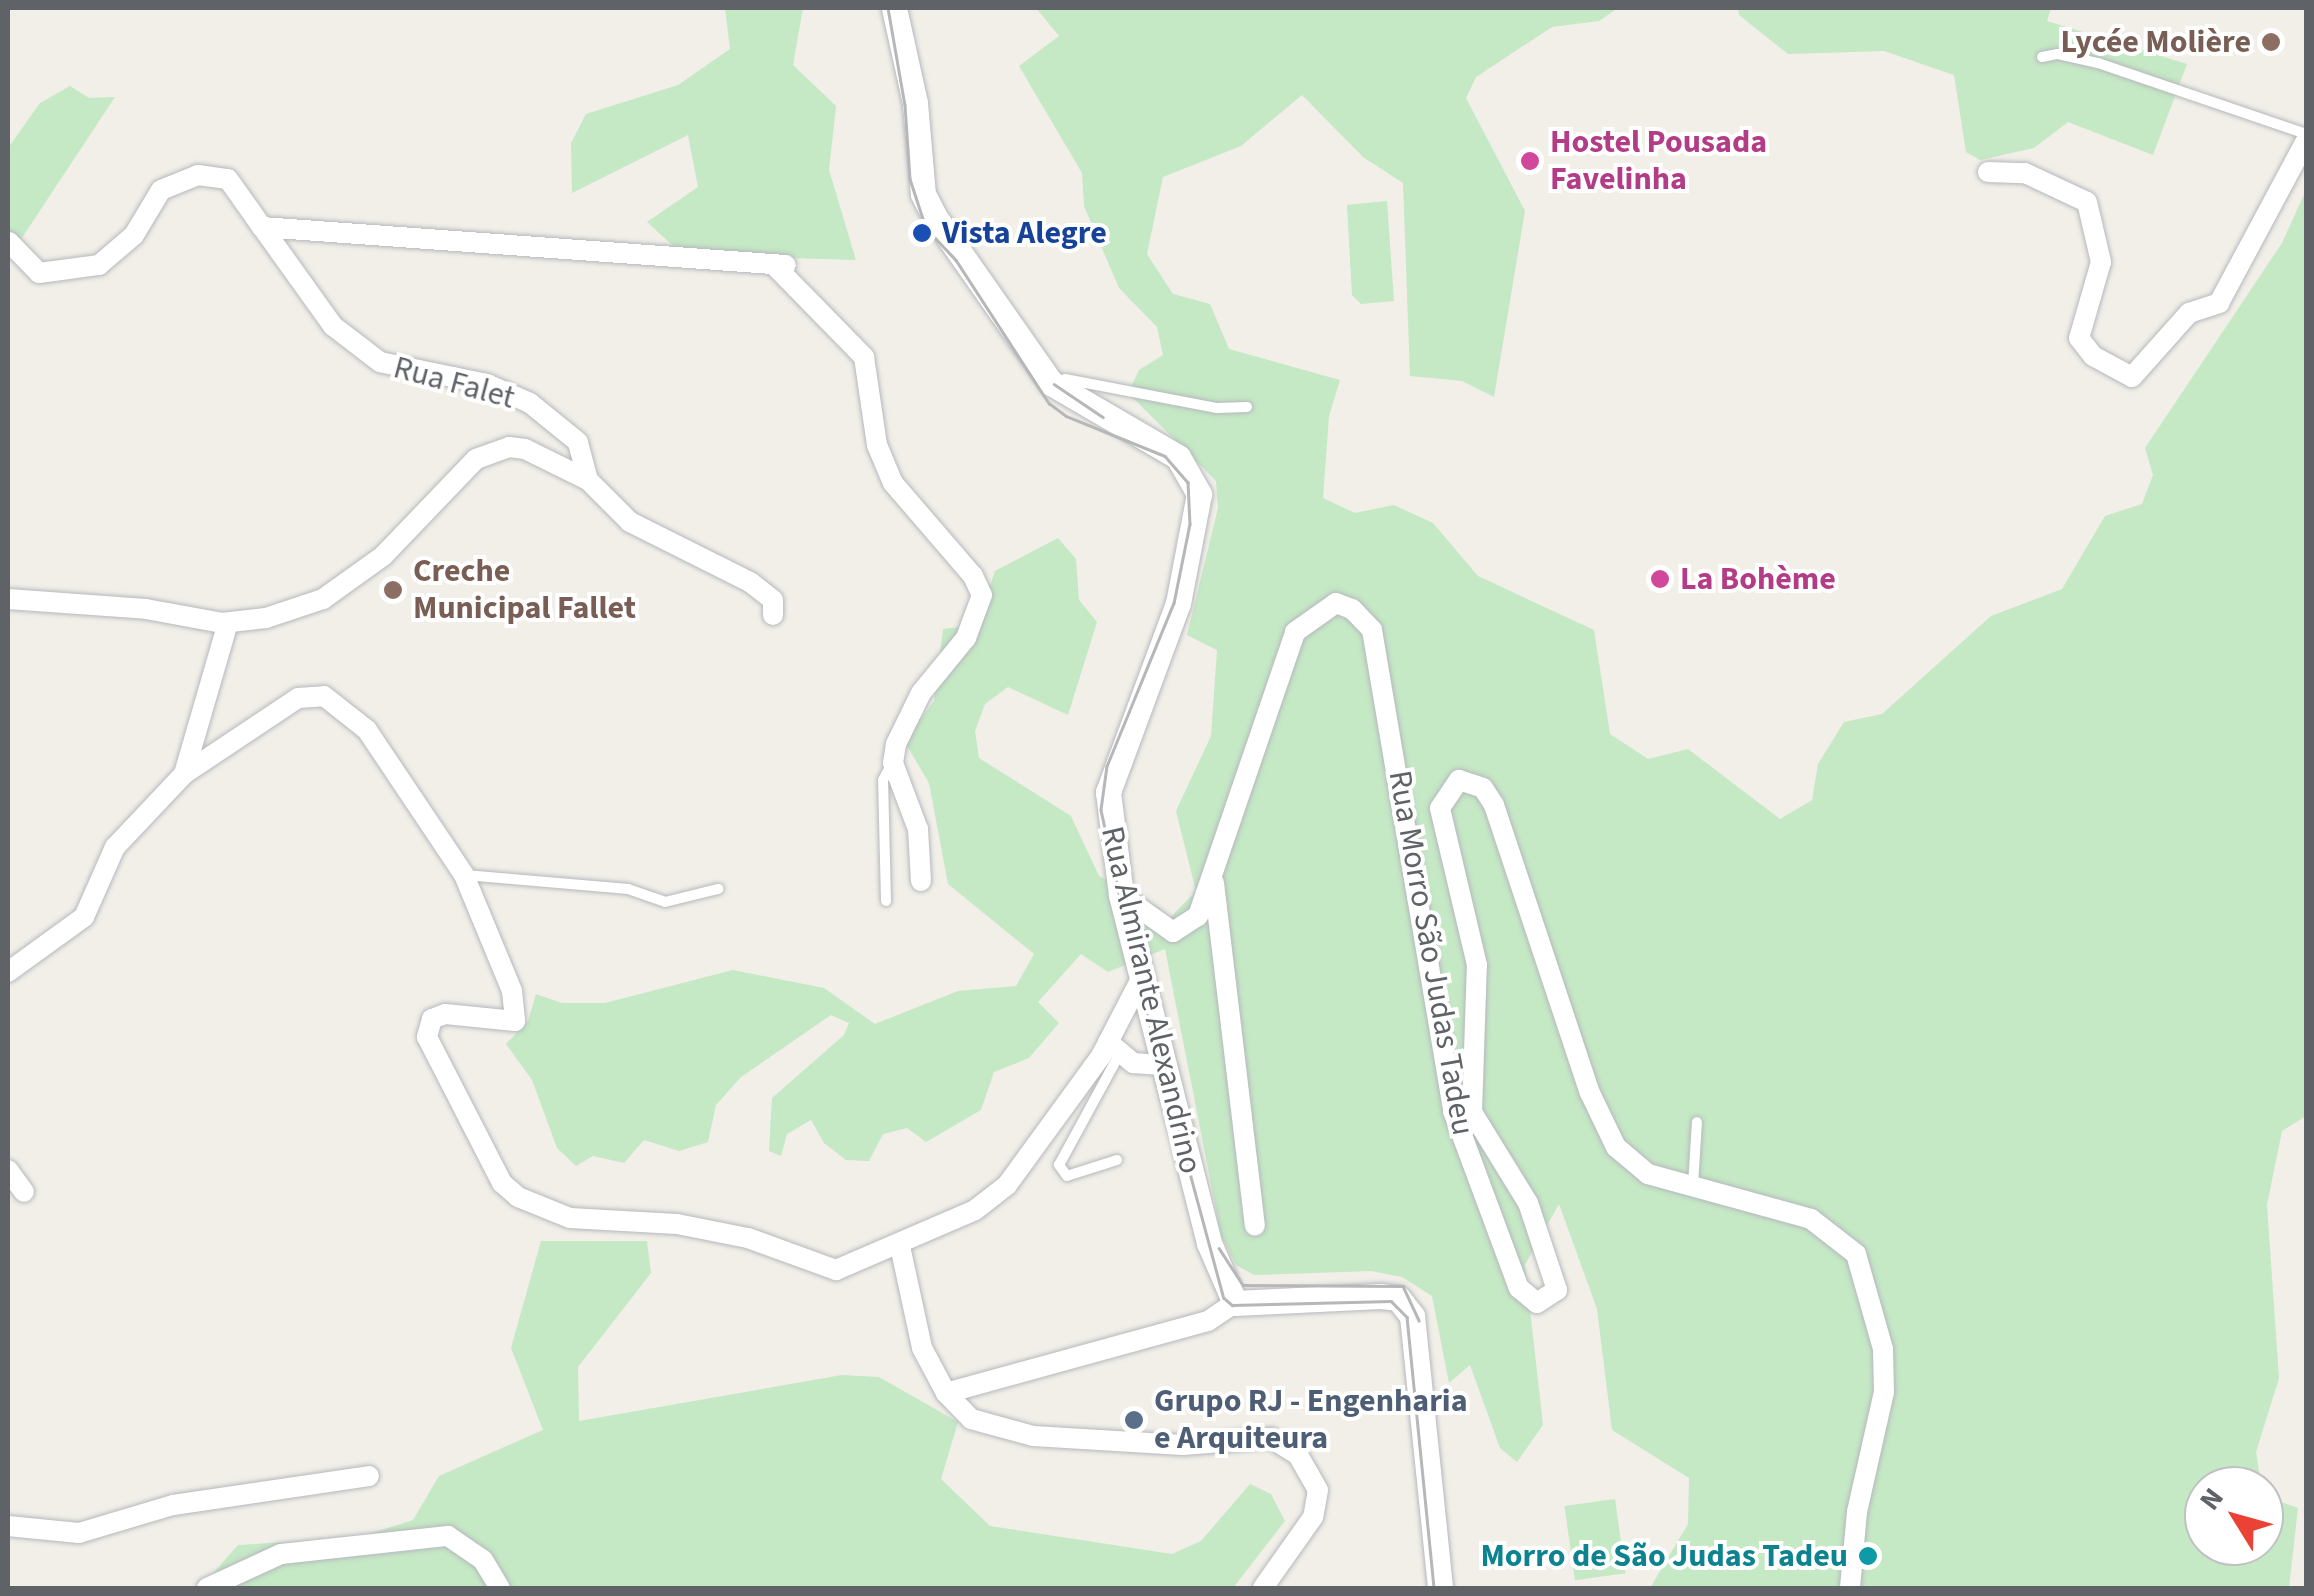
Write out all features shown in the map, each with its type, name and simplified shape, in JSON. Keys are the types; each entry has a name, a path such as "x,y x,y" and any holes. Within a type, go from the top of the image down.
{"street":[{"name":"Rua Almirante Alexandrino","path":"894,8 915,103 923,194 1034,361 1064,397 1178,457 1200,494 1178,603 1108,792 1121,895 1212,1253 1235,1303"},
{"path":"1988,172 2025,172 2087,202 2102,262 2079,338 2093,356 2132,377 2190,313 2219,303 2306,137"},
{"name":"Rua Falet","path":"9,242 39,273 100,265 134,234 162,190 198,176 228,179 333,326 380,362 487,384 530,403 578,442 588,480"},
{"path":"262,227 534,242 780,265 864,357 885,466 982,595 966,638 921,692 892,763 918,829 921,881"},
{"name":"Rua Falet","path":"8,599 228,623 322,599 383,556 476,459 509,447 526,448 588,480"},
{"path":"588,480 630,522 750,582 773,600 773,615"},
{"name":"Rua Morro São Judas Tadeu","path":"1121,895 1173,932 1198,916 1214,881 1295,632 1336,604 1352,609 1372,630 1454,1111 1519,1288 1537,1303 1557,1290 1528,1202 1472,1112 1477,964 1440,808 1459,780 1483,788 1494,804 1601,1122 1616,1147 1648,1174 1811,1219 1856,1254 1883,1349 1884,1392 1857,1512 1850,1588"},
{"path":"184,774 228,623"},
{"path":"8,972 84,917 115,846 184,774 298,698 324,696 368,730 464,875 517,1012 515,1021 501,1025 445,1014 432,1019 427,1037 489,1164 518,1197 570,1218 677,1224 748,1238 836,1270 900,1246 974,1210 1007,1185 1113,1048 1143,976"},
{"path":"1214,881 1256,1226"},
{"path":"1113,1048 1141,1065 1164,1064"},
{"path":"8,1170 24,1192"},
{"path":"900,1246 922,1348 946,1393 972,1419 1033,1436 1183,1445 1270,1438 1311,1470 1318,1490 1313,1517 1263,1588"},
{"path":"946,1393 1208,1321 1235,1303 1380,1296 1406,1306 1440,1588"},
{"path":"8,1526 79,1533 172,1505 370,1476"},
{"path":"207,1588 282,1554 448,1536 463,1540 500,1588"}],"lane":[{"path":"2042,58 2058,54 2098,63 2306,137"},
{"path":"1034,361 1088,386 1246,408"},
{"path":"886,901 883,780 892,763"},
{"path":"464,875 628,889 665,902 718,889"},
{"path":"1113,1048 1060,1165 1066,1176 1118,1160"},
{"path":"1693,1185 1697,1122"}],"green space":[{"path":"725,8 803,8 793,65 836,106 829,170 856,260 683,255 647,222 698,187 688,135 572,193 571,143 586,114 678,85 730,49"},
{"path":"1036,8 1618,8 1599,21 1552,27 1476,77 1466,98 1525,211 1494,397 1462,381 1410,376 1403,183 1363,157 1302,95 1241,146 1163,177 1147,254 1173,294 1210,304 1229,349 1340,380 1329,416 1323,498 1355,513 1394,505 1433,523 1478,576 1594,630 1610,734 1648,759 1688,749 1780,819 1812,800 1818,764 1844,722 1882,714 1991,616 2062,589 2105,516 2142,504 2153,475 2145,448 2282,243 2306,190 2306,1116 2282,1131 2267,1205 2279,1378 2256,1452 2258,1466 2184,1466 2184,1566 2284,1566 2284,1503 2298,1508 2289,1588 1650,1588 1688,1524 1689,1478 1612,1430 1597,1309 1559,1204 1525,1265 1543,1425 1517,1462 1500,1448 1470,1365 1449,1383 1432,1296 1402,1277 1371,1271 1254,1275 1236,1265 1221,1235 1165,949 1108,972 1081,954 1038,1002 1059,1023 1029,1058 994,1072 981,1110 926,1142 907,1128 883,1134 869,1161 846,1160 824,1143 811,1120 787,1134 781,1156 769,1151 772,1098 844,1035 849,1023 831,1015 741,1077 716,1105 708,1142 679,1151 644,1140 624,1163 593,1156 576,1166 557,1148 532,1080 506,1044 528,1021 536,994 562,1003 605,1003 733,970 824,988 875,1024 958,991 1016,986 1034,954 948,884 929,783 904,741 934,701 943,629 977,625 995,571 1058,538 1076,559 1079,600 1097,622 1068,715 1008,687 985,704 975,731 979,758 1071,816 1099,876 1160,908 1162,926 1196,891 1176,811 1211,736 1217,650 1187,635 1218,508 1216,481 1128,393 1139,370 1163,355 1157,327 1119,288 1084,206 1082,173 1019,66 1059,36"},
{"path":"1738,8 2051,8 2047,21 2187,64 2153,155 2068,122 2034,148 1980,160 1966,152 1954,75 1884,51 1788,54 1739,15"},
{"path":"70,86 89,98 115,97 8,259 8,148 40,103"},
{"path":"1387,201 1394,301 1361,304 1352,295 1347,205"},
{"path":"541,1241 647,1241 651,1273 578,1367 579,1421 842,1375 879,1377 958,1422 941,1479 990,1526 1172,1554 1201,1541 1250,1484 1271,1494 1285,1521 1233,1588 200,1588 238,1545 356,1538 413,1520 439,1476 543,1430 511,1348"},
{"path":"1615,1499 1625,1573 1575,1580 1564,1506"}],"tram line":[{"path":"888,8 905,105 910,179 926,228 956,260 1049,403 1066,416 1165,456 1188,482 1190,524 1174,603 1107,766 1101,810 1139,984 1224,1298 1232,1305 1391,1301 1407,1317 1434,1588"},
{"path":"1054,384 1103,417"},
{"path":"1219,1248 1243,1285 1403,1286 1419,1320"}],"place":[{"name":"Lycée Molière","path":"2271,42"},
{"name":"Hostel Pousada Favelinha","path":"1530,161"},
{"name":"Vista Alegre","path":"922,233"},
{"name":"La Bohème","path":"1660,579"},
{"name":"Creche Municipal Fallet","path":"393,590"},
{"name":"Grupo RJ - Engenharia e Arquiteura","path":"1134,1420"},
{"name":"Morro de São Judas Tadeu","path":"1868,1556"}]}
